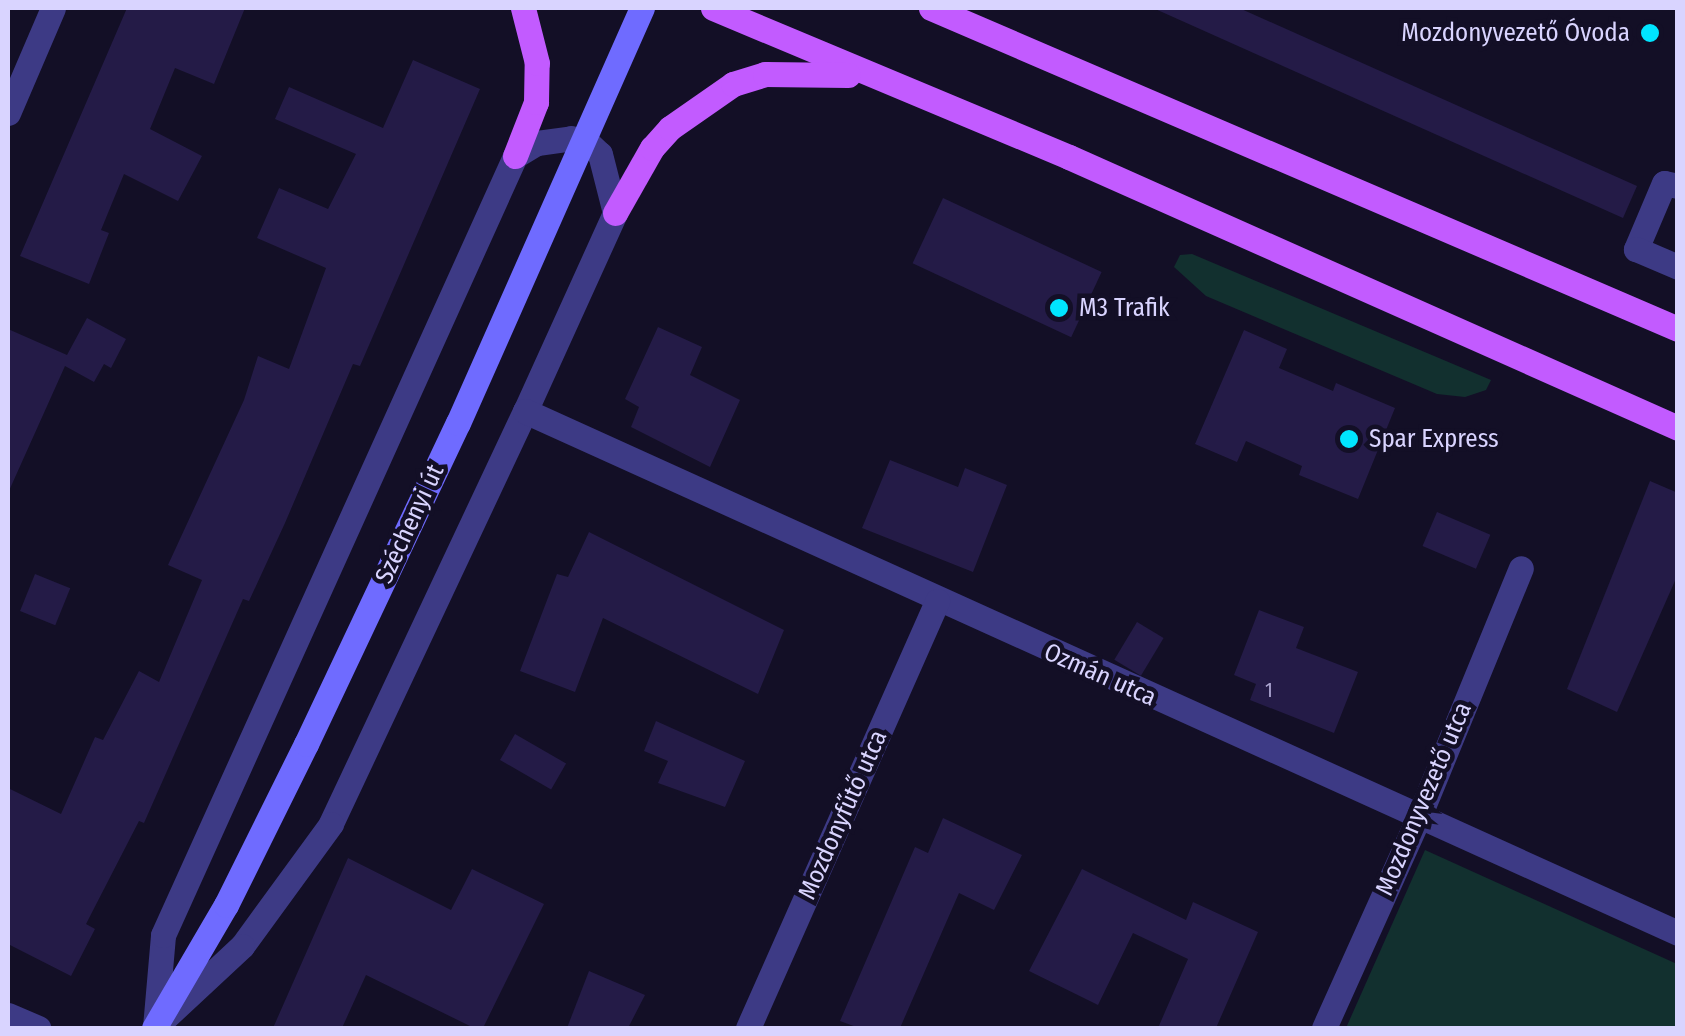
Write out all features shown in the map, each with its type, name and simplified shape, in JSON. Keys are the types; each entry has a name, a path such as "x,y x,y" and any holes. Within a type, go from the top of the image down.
{"main road":[{"path":"516,156 536,102 537,63 524,8"},
{"path":"713,8 1069,157 1678,428"},
{"path":"931,8 1678,329"},
{"path":"616,212 652,148 670,128 733,84 766,74 868,76"}],"street":[{"path":"8,114 53,8"},
{"name":"Széchenyi út","path":"155,1028 226,906 306,744 458,424 642,8"},
{"path":"555,138 588,142 606,167 616,212 331,824 242,946 155,1028 162,935 516,156 555,138"},
{"path":"1671,185 1636,249 1678,266"},
{"name":"Ozmán utca","path":"525,412 1678,932"},
{"name":"Mozdonyvezető utca","path":"1324,1028 1418,818 1521,568"},
{"name":"Mozdonyfűtő utca","path":"748,1028 937,601"},
{"path":"8,1015 38,1028"}],"green space":[{"path":"1192,254 1491,380 1486,390 1465,397 1437,394 1206,296 1174,267 1180,255"},
{"path":"1425,850 1677,964 1677,1028 1346,1028"}],"building":[{"path":"127,8 245,8 214,84 175,68 150,129 202,156 178,201 124,174 101,230 109,233 89,284 20,256"},
{"path":"1153,8 1239,8 1637,186 1623,218"},
{"path":"413,60 480,89 360,366 353,364 285,523 249,601 243,599 144,823 139,821 86,924 95,929 71,976 8,944 8,788 61,814 95,737 103,740 139,671 159,682 202,580 168,565 244,400 258,356 289,369 326,268 257,238 279,188 328,209 356,154 275,119 289,87 383,128"},
{"path":"943,198 1102,272 1071,337 913,263"},
{"path":"87,318 126,339 111,368 104,364 94,382 65,366 8,493 8,329 67,355"},
{"path":"658,327 702,347 690,375 740,400 710,467 631,427 639,407 625,399"},
{"path":"1244,330 1287,349 1279,368 1333,391 1336,383 1395,408 1358,499 1299,475 1302,466 1246,441 1237,462 1195,444"},
{"path":"890,460 958,487 965,468 1007,485 973,572 862,528"},
{"path":"1650,481 1678,493 1678,574 1617,712 1567,689"},
{"path":"1437,512 1490,535 1476,569 1423,546"},
{"path":"589,532 784,630 758,694 603,618 575,692 520,671 557,574 568,577"},
{"path":"35,574 70,588 55,625 20,611"},
{"path":"1259,610 1304,627 1296,648 1358,672 1334,733 1250,700 1256,684 1234,675"},
{"path":"1137,622 1164,638 1141,676 1114,660"},
{"path":"656,721 745,761 725,807 658,783 668,761 644,751"},
{"path":"515,734 566,764 551,789 500,760"},
{"path":"943,818 1022,855 994,910 959,893 900,1028 859,1028 840,1021 915,847 928,853"},
{"path":"348,858 451,910 472,869 544,904 483,1028 474,1028 366,975 342,1028 273,1028"},
{"path":"1082,869 1186,920 1193,902 1258,932 1216,1028 1158,1028 1188,959 1133,933 1098,1005 1029,971"},
{"path":"589,971 645,995 628,1028 567,1028"}],"place":[{"name":"Mozdonyvezető Óvoda","path":"1650,33"},
{"name":"M3 Trafik","path":"1059,308"},
{"name":"Spar Express","path":"1349,439"}]}
